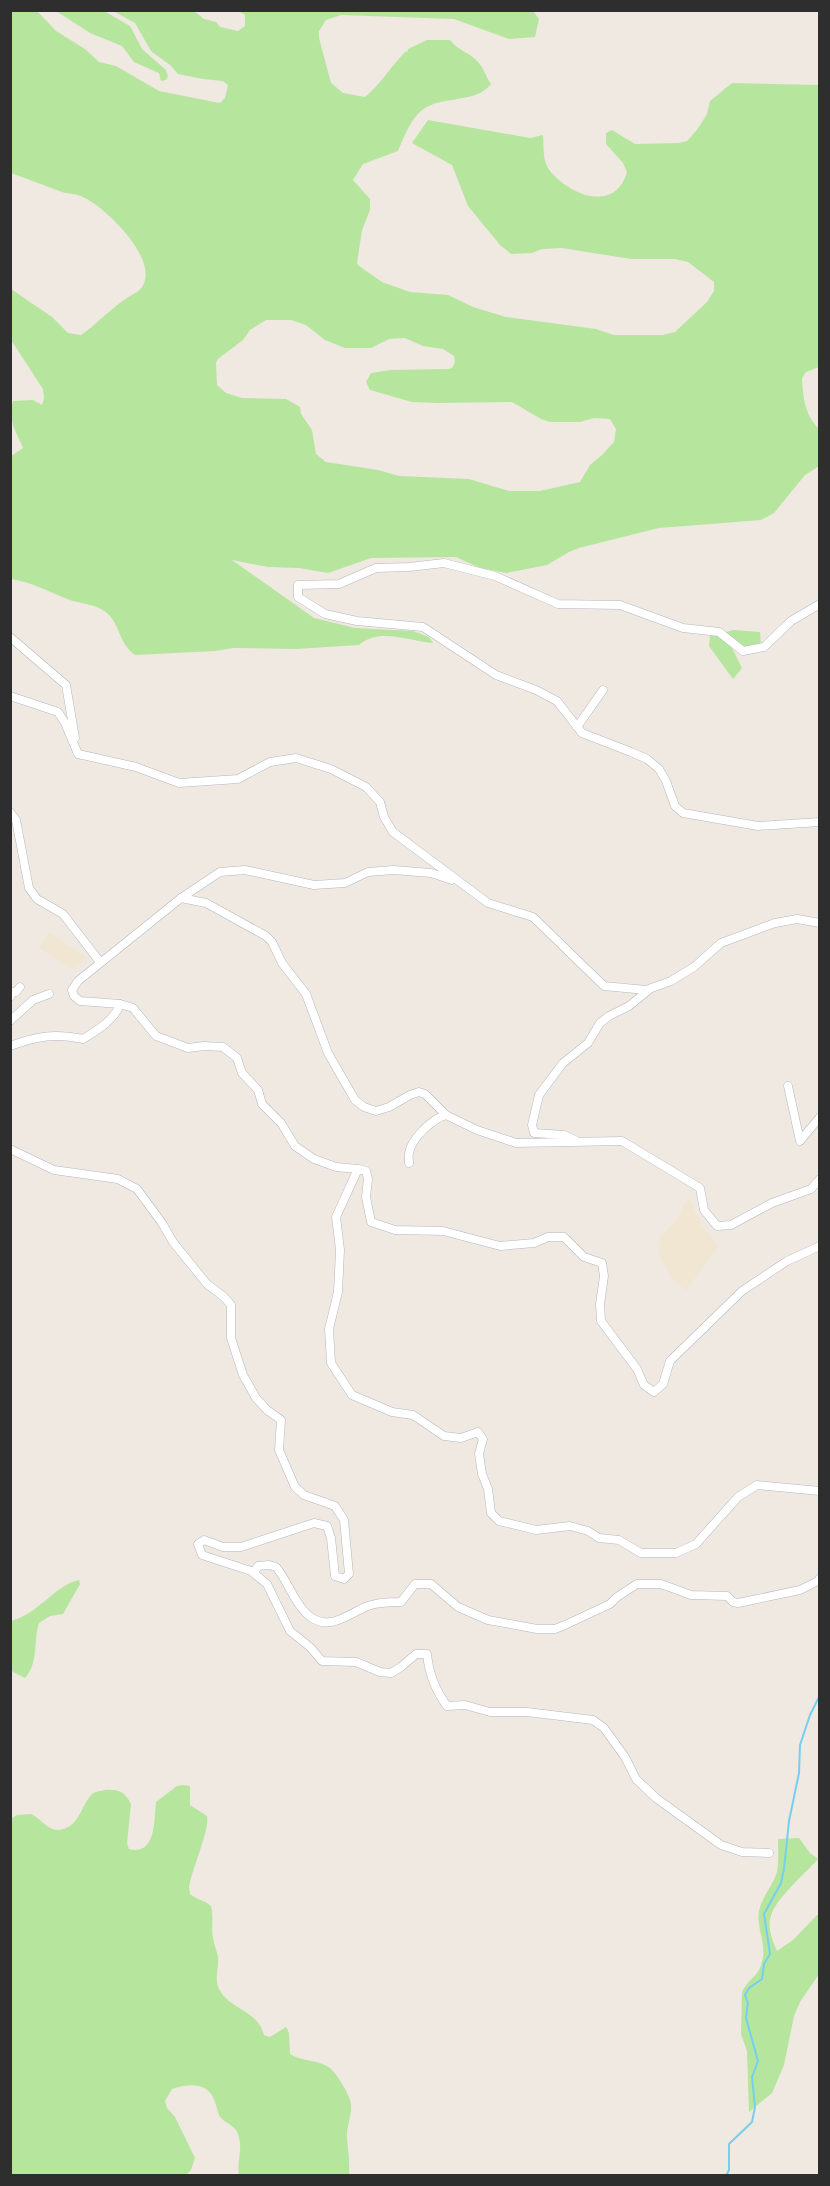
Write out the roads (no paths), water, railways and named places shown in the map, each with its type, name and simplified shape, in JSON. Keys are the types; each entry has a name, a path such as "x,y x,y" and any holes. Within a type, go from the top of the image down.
{"street":[{"path":"819,604 791,621 764,647 743,651 719,632 683,628 620,604 558,604 495,576 444,563 376,568 339,584 298,585 298,597 325,614 357,621 423,627 496,675 536,690 557,701 582,732 647,759 659,769 675,806 683,813 758,826 819,822"},
{"path":"10,637 66,684 78,754"},
{"path":"577,727 603,690"},
{"path":"10,696 58,712 78,754"},
{"path":"78,754 136,767 179,783 238,779 270,762 296,758 331,769 366,787 380,802 384,817 393,832 488,903 533,917 604,986 650,989 694,968 721,943 774,923 797,919 819,923"},
{"path":"10,812 16,820 28,888 38,899 63,914 100,962"},
{"path":"467,887 449,878 431,873 393,870 368,872 345,883 314,885 245,870 220,872 181,898 100,962 78,981 72,990 74,996 80,1001 120,1004 133,1008 156,1036 188,1048 222,1047 237,1058 242,1072 258,1090 262,1104 281,1123 295,1146 314,1159 336,1167 366,1171 368,1179 366,1197 371,1222 394,1230 443,1231 500,1246 534,1243 549,1237 564,1237 584,1257 602,1263 604,1276 600,1304 601,1321 638,1369 644,1384 654,1392 663,1384 670,1361 742,1291 787,1261 819,1246"},
{"path":"181,898 206,903 266,936 272,942 282,963 306,994 328,1053 355,1100 376,1111 419,1092 425,1094 446,1115 477,1130 516,1143 622,1141 700,1188 704,1210 717,1226 731,1225 772,1203 811,1189 819,1179"},
{"path":"10,997 20,987"},
{"path":"579,1142 564,1135 534,1133 532,1125 539,1095 563,1063 588,1042 600,1023 629,1006 650,989"},
{"path":"10,1021 33,1000 49,994"},
{"path":"10,1046 33,1038 60,1035 82,1039 97,1031 118,1011 120,1004"},
{"path":"788,1086 800,1141 819,1117"},
{"path":"409,1163 408,1152 421,1132 437,1117 446,1115"},
{"path":"10,1149 54,1170 118,1179 137,1189 173,1242 207,1284 231,1305 231,1338 243,1376 256,1398 281,1420 279,1450 295,1487 304,1495 335,1506 344,1520 349,1574 344,1579 335,1576 331,1538 327,1526 314,1523 241,1547 223,1547 204,1540 198,1544 202,1555 254,1572 267,1584 290,1631 310,1647 322,1661 356,1662 380,1672 391,1672 416,1654 427,1654 429,1671 439,1695 447,1706 465,1705 490,1712 528,1712 592,1720 604,1728 625,1757 636,1779 656,1798 721,1845 742,1852 769,1853"},
{"path":"358,1169 336,1217 340,1250 338,1292 329,1329 331,1363 352,1395 392,1412 413,1416 444,1436 461,1438 478,1432 483,1439 479,1454 491,1513 499,1521 536,1530 570,1526 599,1538 619,1539 641,1553 676,1553 696,1544 738,1497 757,1485 819,1491"},
{"path":"254,1572 258,1566 276,1567 302,1609 318,1621 339,1622 367,1606 401,1602 415,1584 424,1583 438,1588 458,1607 488,1620 537,1629 555,1629 565,1625 610,1604 637,1584 661,1584 691,1595 727,1596 733,1602 738,1603 800,1590 818,1581 819,1578"}],"waterway":[{"path":"726,2176 729,2170 729,2144 752,2122 755,2107 752,2077 758,2061 746,2018 748,2003 745,1995 749,1988 762,1979 764,1964 770,1954 764,1914 781,1883 789,1821 799,1773 800,1745 810,1715 820,1695"}]}
